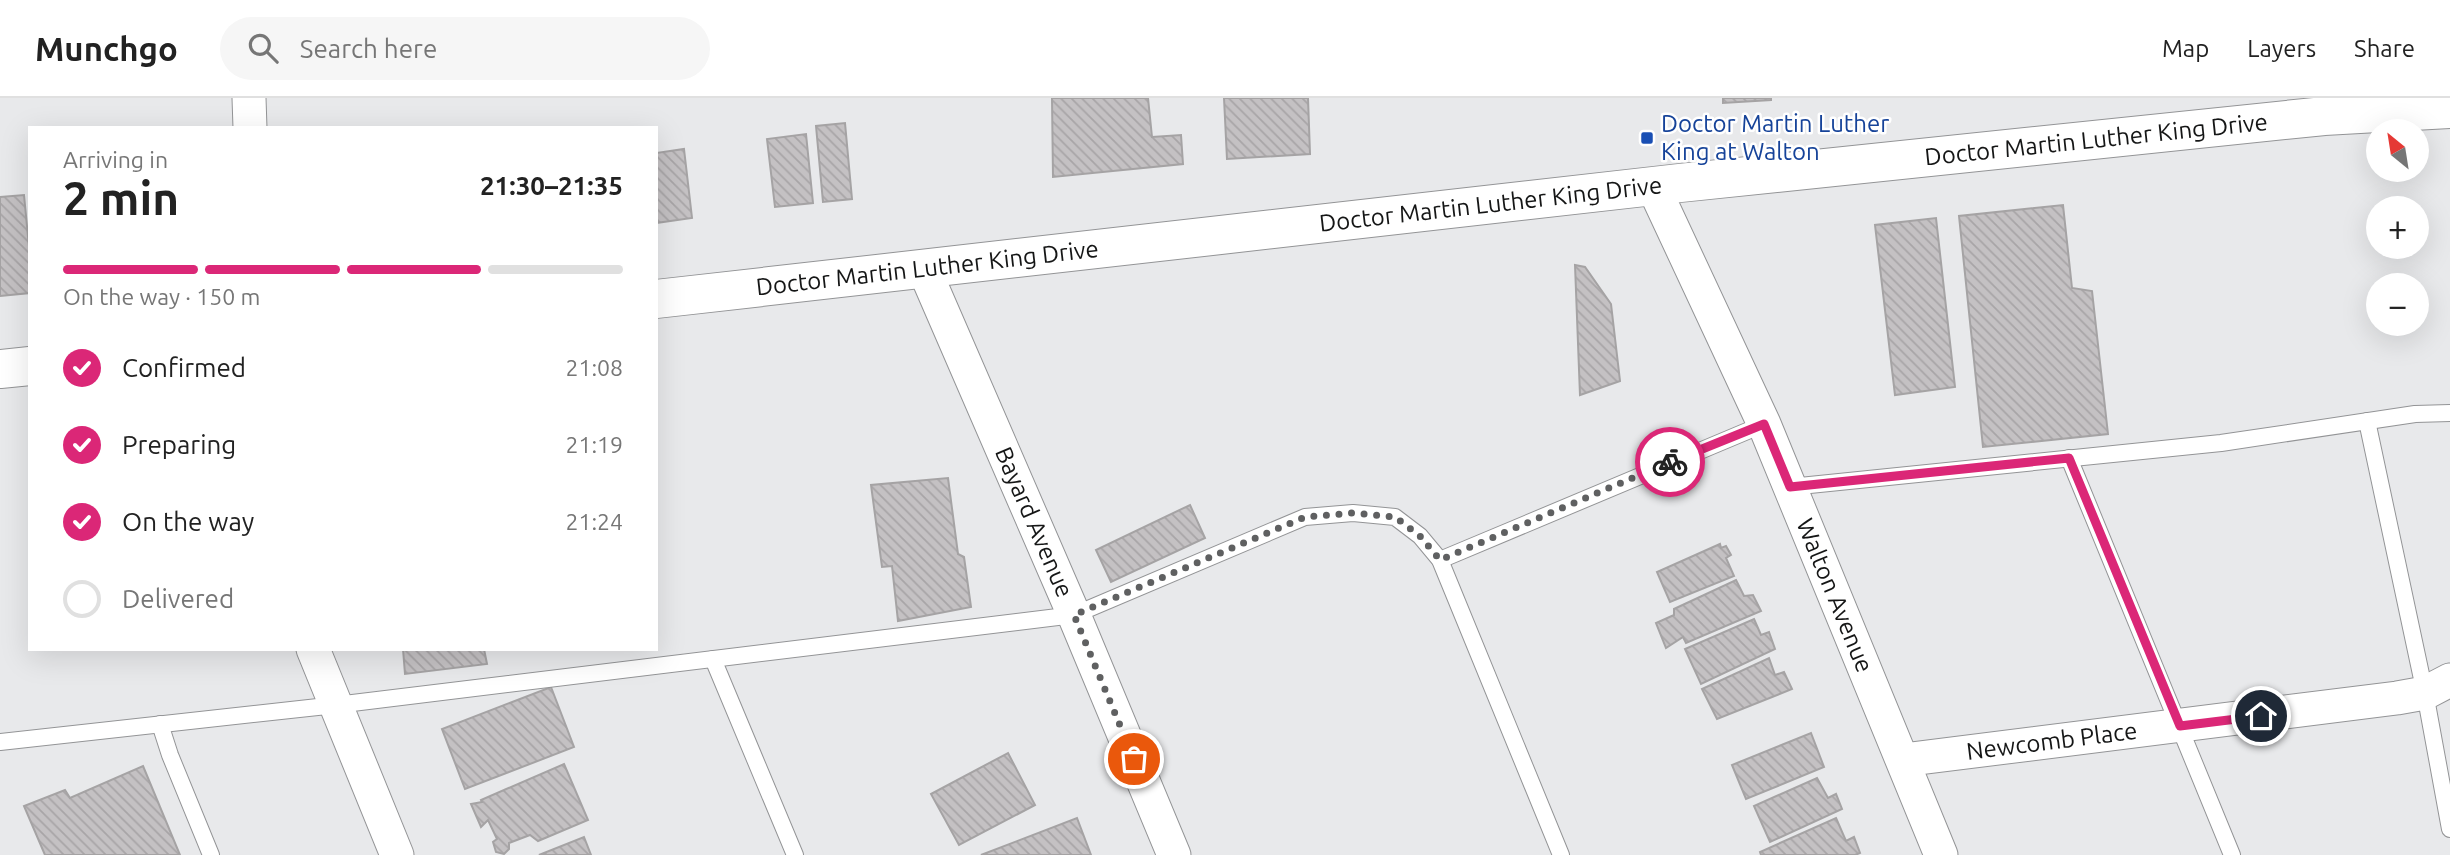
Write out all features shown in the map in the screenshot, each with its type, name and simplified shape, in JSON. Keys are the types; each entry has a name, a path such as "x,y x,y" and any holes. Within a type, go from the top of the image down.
{"main road":[{"name":"Doctor Martin Luther King Drive","path":"658,299 1653,186 2324,116 2450,109"},
{"path":"0,369 28,366"}],"street":[{"path":"249,98 250,126"},
{"name":"Walton Avenue","path":"1653,186 1764,424 1941,855"},
{"name":"Bayard Avenue","path":"924,269 1074,615 1174,855"},
{"path":"314,651 397,855"},
{"name":"Newcomb Place","path":"1903,760 2180,726 2438,686"}],"lane":[{"path":"1790,487 2221,443 2415,414 2450,413"},
{"path":"2367,421 2438,686 2450,829"},
{"path":"1440,560 1764,424"},
{"path":"2069,458 2232,855"},
{"path":"0,742 336,705 1074,615 1305,517 1353,513 1395,517 1420,536 1440,560 1561,855"},
{"path":"713,659 795,855"},
{"path":"160,724 211,855"}],"building":[{"path":"1052,98 1148,98 1152,137 1181,135 1183,164 1053,177"},
{"path":"1224,98 1308,98 1310,154 1227,159"},
{"path":"1723,98 1771,98 1771,100 1723,103"},
{"path":"845,123 852,199 823,202 816,126"},
{"path":"806,134 813,203 775,207 767,139"},
{"path":"684,149 692,218 658,223 658,153"},
{"path":"24,195 28,236 28,293 0,296 0,197"},
{"path":"2063,205 2072,288 2092,291 2108,434 1983,447 1959,216"},
{"path":"1936,218 1955,387 1895,395 1875,225"},
{"path":"1575,265 1585,267 1611,304 1620,381 1580,395"},
{"path":"948,478 958,554 964,557 971,607 898,621 892,566 882,567 871,485"},
{"path":"1190,505 1205,538 1111,582 1096,550"},
{"path":"1720,544 1721,548 1726,546 1731,555 1726,558 1734,576 1670,602 1657,572"},
{"path":"1736,580 1744,596 1753,595 1761,611 1686,643 1683,637 1666,648 1656,623 1674,615 1674,609"},
{"path":"1754,619 1761,635 1769,632 1775,649 1701,684 1685,649"},
{"path":"403,651 484,651 487,664 405,674"},
{"path":"1769,658 1775,675 1784,672 1792,689 1717,719 1702,689"},
{"path":"551,687 574,747 465,789 442,729"},
{"path":"1811,733 1824,767 1746,799 1732,765"},
{"path":"1008,753 1035,805 959,845 931,794"},
{"path":"564,764 588,820 538,841 530,835 509,843 509,849 504,854 496,852 493,842 497,839 488,820 481,827 471,804 482,802 481,800"},
{"path":"143,766 180,855 45,855 24,806 65,790 70,798"},
{"path":"1817,778 1828,798 1836,794 1842,809 1770,842 1754,806"},
{"path":"1077,818 1091,855 981,855"},
{"path":"1836,818 1846,841 1854,837 1860,853 1761,855 1760,852"},
{"path":"584,837 591,855 539,855"}],"way so far":[{"path":"1134,759 1074,615 1305,517 1353,513 1395,517 1420,536 1440,560 1670,462"}],"place":[{"name":"Doctor Martin Luther King at Walton","path":"1647,138"}],"route":[{"path":"1670,462 1764,424 1790,487 2069,458 2180,726 2261,716"}]}
